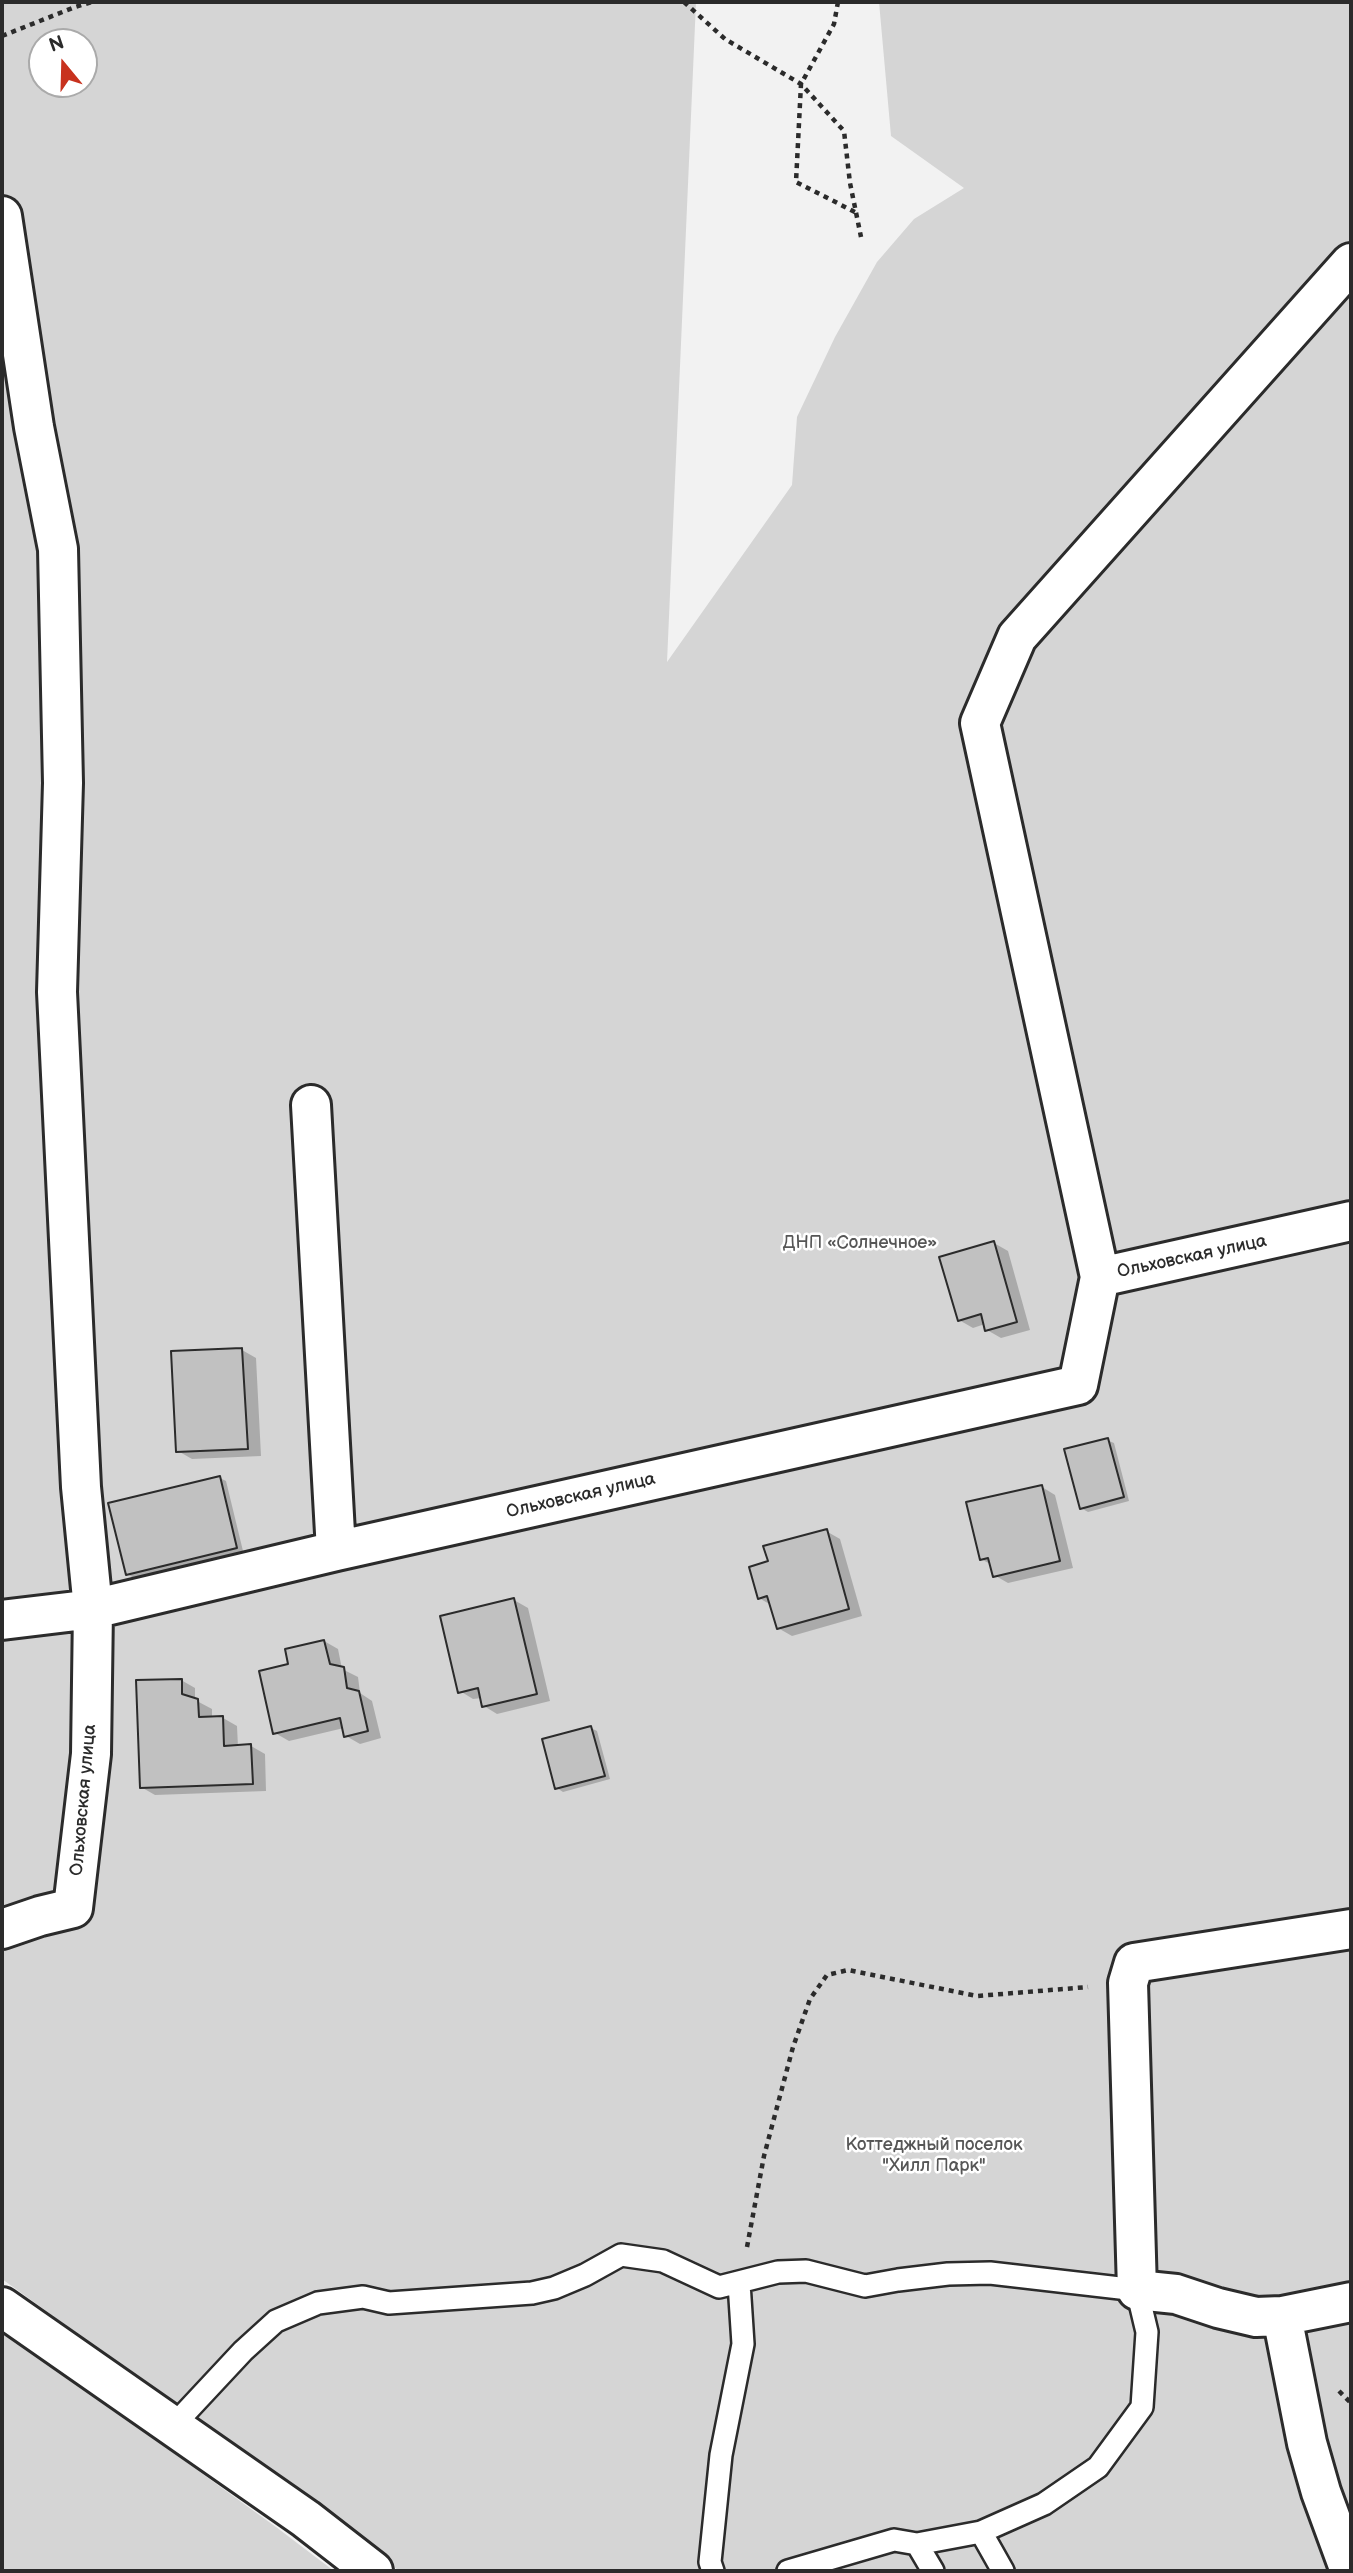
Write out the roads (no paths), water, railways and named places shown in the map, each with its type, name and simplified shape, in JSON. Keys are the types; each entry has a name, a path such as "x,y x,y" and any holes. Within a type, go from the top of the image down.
{"street":[{"path":"2,216 34,427 58,549 63,783 58,992 79,1460 93,1609 2,1620"},
{"path":"1100,1277 981,723 1017,637 1351,263"},
{"path":"311,1105 336,1551"},
{"name":"Ольховская улица","path":"2,1929 73,1908 91,1754 93,1609 336,1551 1078,1385 1100,1277 1351,1221"},
{"path":"1351,1929 1134,1963 1128,1983 1137,2290 1176,2294 1256,2317 1282,2316 1351,2302"},
{"path":"2,2307 306,2519 373,2571"},
{"path":"1282,2316 1307,2442 1321,2492 1350,2571"}],"lane":[{"path":"173,2426 243,2351 276,2321 318,2303 363,2297 389,2303 532,2293 554,2288 585,2275 621,2255 663,2261 719,2287 778,2272 806,2271 865,2286 948,2274 990,2273 1137,2290 1147,2332 1142,2407 1098,2467 1044,2504 981,2532 917,2544 894,2540 788,2571"},
{"path":"713,2571 710,2562 721,2455 743,2344 739,2283"},
{"path":"981,2532 1003,2571"},
{"path":"917,2544 933,2571"}],"park label":[{"name":"ДНП «Солнечное»","path":"860,1243"},
{"name":"Коттеджный поселок \"Хилл Парк\"","path":"934,2155"}]}
